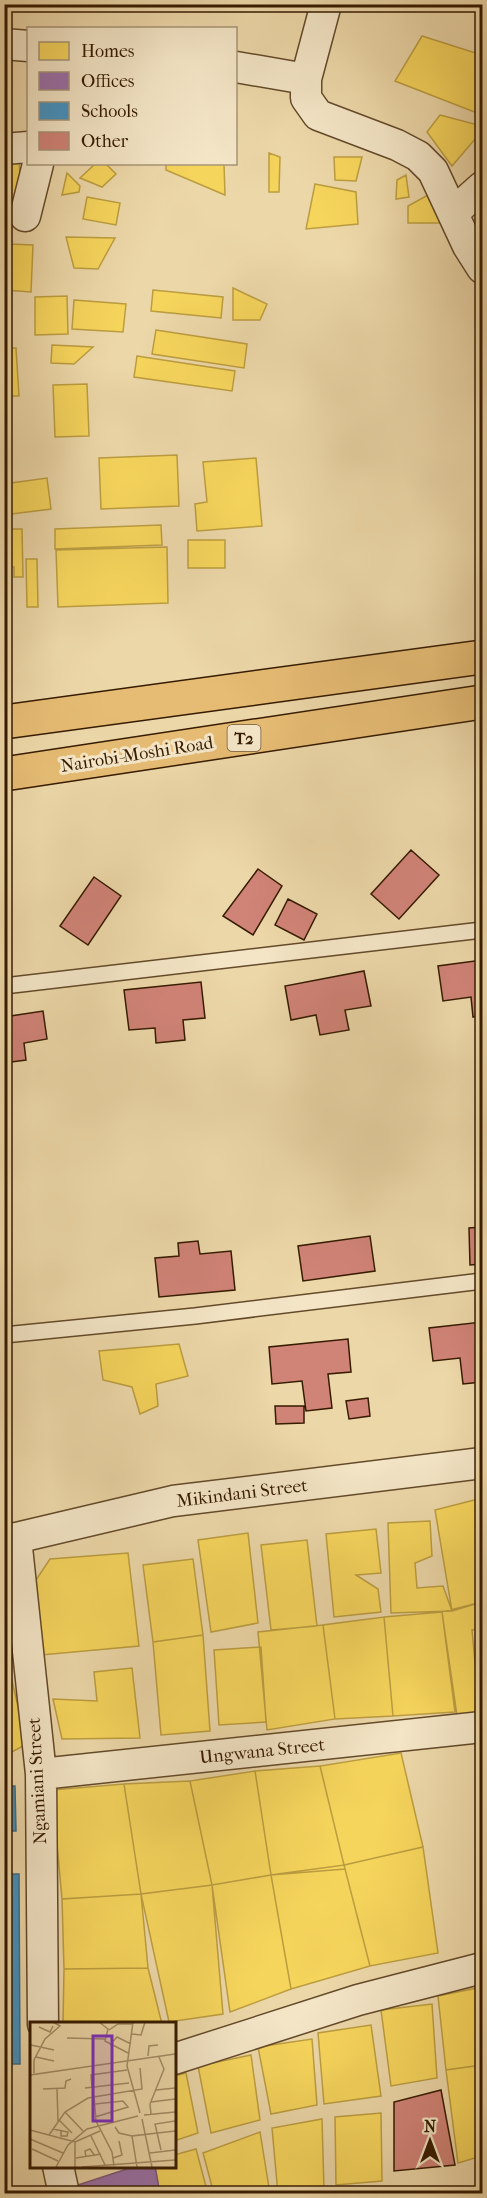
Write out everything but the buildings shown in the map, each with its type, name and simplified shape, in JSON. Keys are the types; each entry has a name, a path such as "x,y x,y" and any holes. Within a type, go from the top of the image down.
{"highway":[{"path":"4,722 483,657"},
{"name":"Nairobi-Moshi Road","path":"4,774 483,702"}],"street":[{"path":"326,4 306,79 306,98 318,115 397,145 418,156 433,171 468,246 483,268"},
{"path":"4,44 27,46"},
{"path":"237,67 306,79"},
{"path":"4,149 27,147"},
{"path":"25,216 38,165"},
{"path":"454,212 483,187"},
{"path":"4,712 72,712"},
{"name":"Mikindani Street","path":"10,1541 173,1502 483,1463"},
{"name":"Ngamiani Street","path":"10,1541 40,1774 43,2022"},
{"name":"Ungwana Street","path":"40,1774 483,1727"},
{"path":"176,2058 358,2000 483,1968"},
{"path":"58,2168 64,2193"}],"lane":[{"path":"4,986 483,930"},
{"path":"4,1335 195,1316 483,1281"}]}
